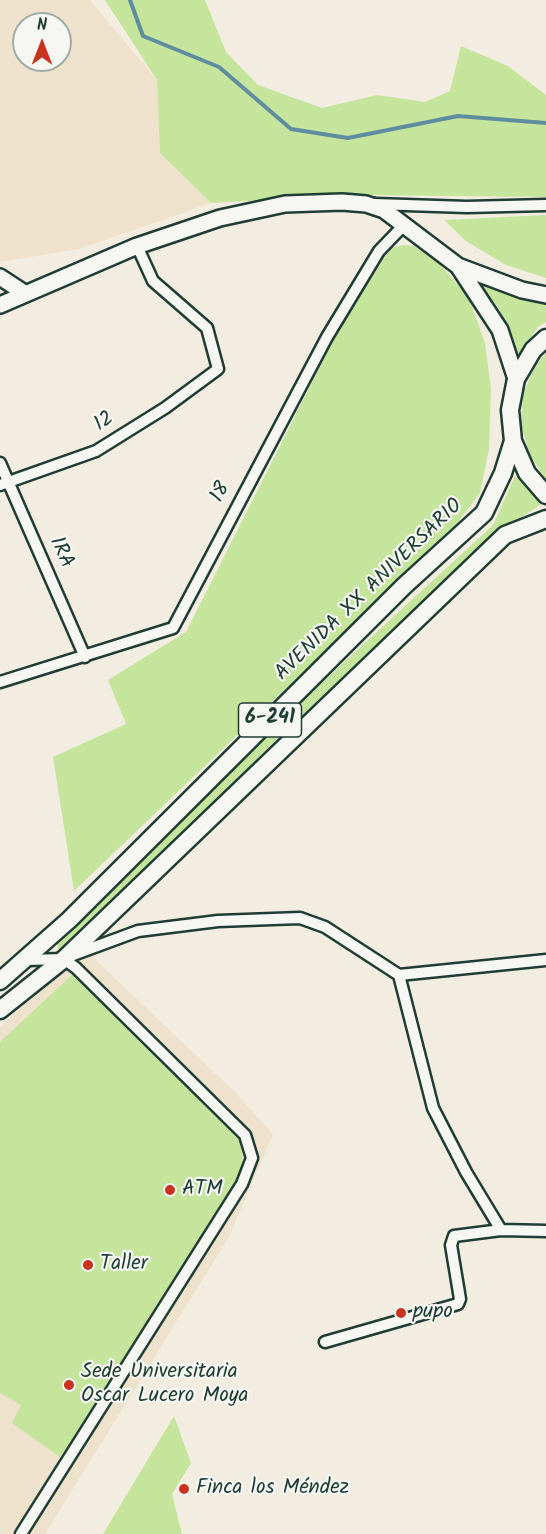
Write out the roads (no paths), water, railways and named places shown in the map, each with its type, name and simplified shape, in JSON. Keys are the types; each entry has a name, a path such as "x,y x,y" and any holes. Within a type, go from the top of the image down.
{"main road":[{"path":"0,305 136,246 220,218 285,204 366,204 384,210 458,266 522,290 546,295"},
{"path":"458,266 500,330 516,380"},
{"path":"0,277 26,294"},
{"name":"6-241","path":"546,338 533,350 516,380 510,410 513,441 526,473 546,495"},
{"name":"AVENIDA XX ANIVERSARIO","path":"0,981 26,960 404,586 484,513 503,473 513,441"},
{"name":"6-241","path":"0,1010 64,959 505,535 546,519"}],"street":[{"path":"366,204 467,207 546,205"},
{"name":"18","path":"0,682 173,628 327,338 379,251 404,225"},
{"name":"12","path":"4,484 96,452 165,408 218,369 207,328 153,281 136,246"},
{"name":"1RA","path":"0,464 4,484 85,657"},
{"path":"26,960 64,959 138,931 218,921 300,918 325,927 399,975 546,960"},
{"path":"21,1534 242,1184 252,1158 245,1135 123,1011 64,959"},
{"path":"399,975 433,1108 466,1172 501,1230"},
{"path":"325,1342 459,1304 452,1239 458,1236 501,1230 546,1231"}],"waterway":[{"path":"130,0 143,36 219,67 291,129 348,138 458,116 546,123"}],"place":[{"name":"ATM","path":"170,1190"},
{"name":"Taller","path":"88,1265"},
{"name":"pupo","path":"401,1313"},
{"name":"Sede Universitaria Oscar Lucero Moya","path":"69,1385"},
{"name":"Finca los Méndez","path":"184,1489"}]}
